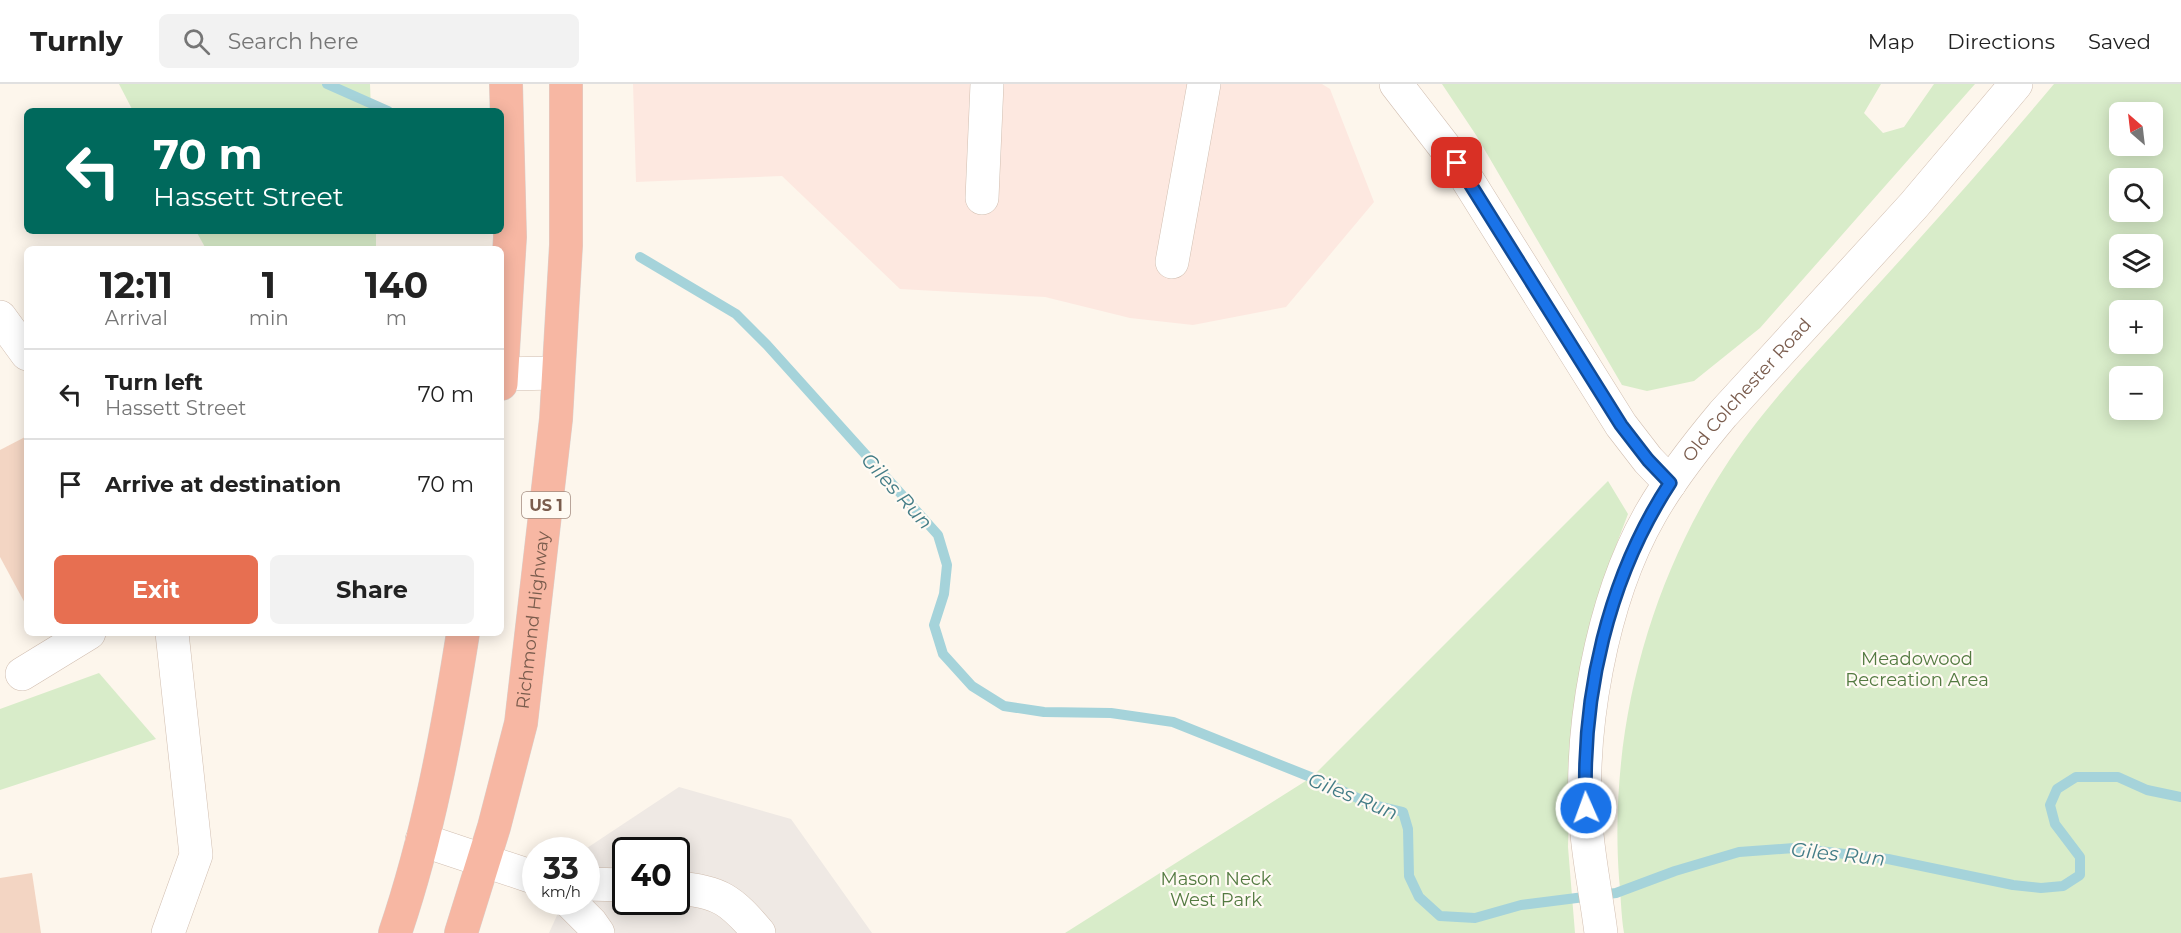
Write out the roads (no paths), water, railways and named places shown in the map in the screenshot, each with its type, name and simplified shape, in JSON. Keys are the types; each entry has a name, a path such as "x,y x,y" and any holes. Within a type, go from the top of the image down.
{"highway":[{"path":"504,328 510,237 506,84"},
{"name":"Richmond Highway","path":"461,933 484,860 521,723 556,419 566,245 566,84"},
{"path":"395,933 422,840 445,743 463,636"}],"street":[{"path":"982,198 987,84"},
{"path":"1172,262 1204,84"},
{"path":"1396,84 1457,163 1621,425 1648,460 1670,483"},
{"name":"Old Colchester Road","path":"1601,933 1587,833 1585,781 1587,729 1595,676 1615,597 1635,544 1670,483 1723,414 1914,205 2016,84"},
{"path":"0,317 24,350"},
{"path":"504,374 558,373"},
{"path":"22,674 84,636"},
{"path":"168,933 196,855 172,636"},
{"path":"422,840 522,873"},
{"path":"690,890 709,892 724,899 738,908 759,933"},
{"path":"584,915 598,933"}],"waterway":[{"name":"Giles Run","path":"327,84 381,108"},
{"name":"Giles Run","path":"640,257 736,314 767,345 938,535 947,565 944,594 934,625 943,654 972,686 1004,706 1044,712 1111,713 1173,722 1328,784 1370,804 1403,812 1408,829 1409,876 1419,897 1440,916 1475,918 1521,905 1616,893 1675,871 1739,852 1794,848 1888,859 2013,885 2041,888 2063,886 2080,875 2080,857 2055,824 2050,805 2057,789 2076,777 2118,777 2147,790 2181,797"}],"park label":[{"name":"Meadowood Recreation Area","path":"1917,669"},
{"name":"Mason Neck West Park","path":"1216,889"}]}
